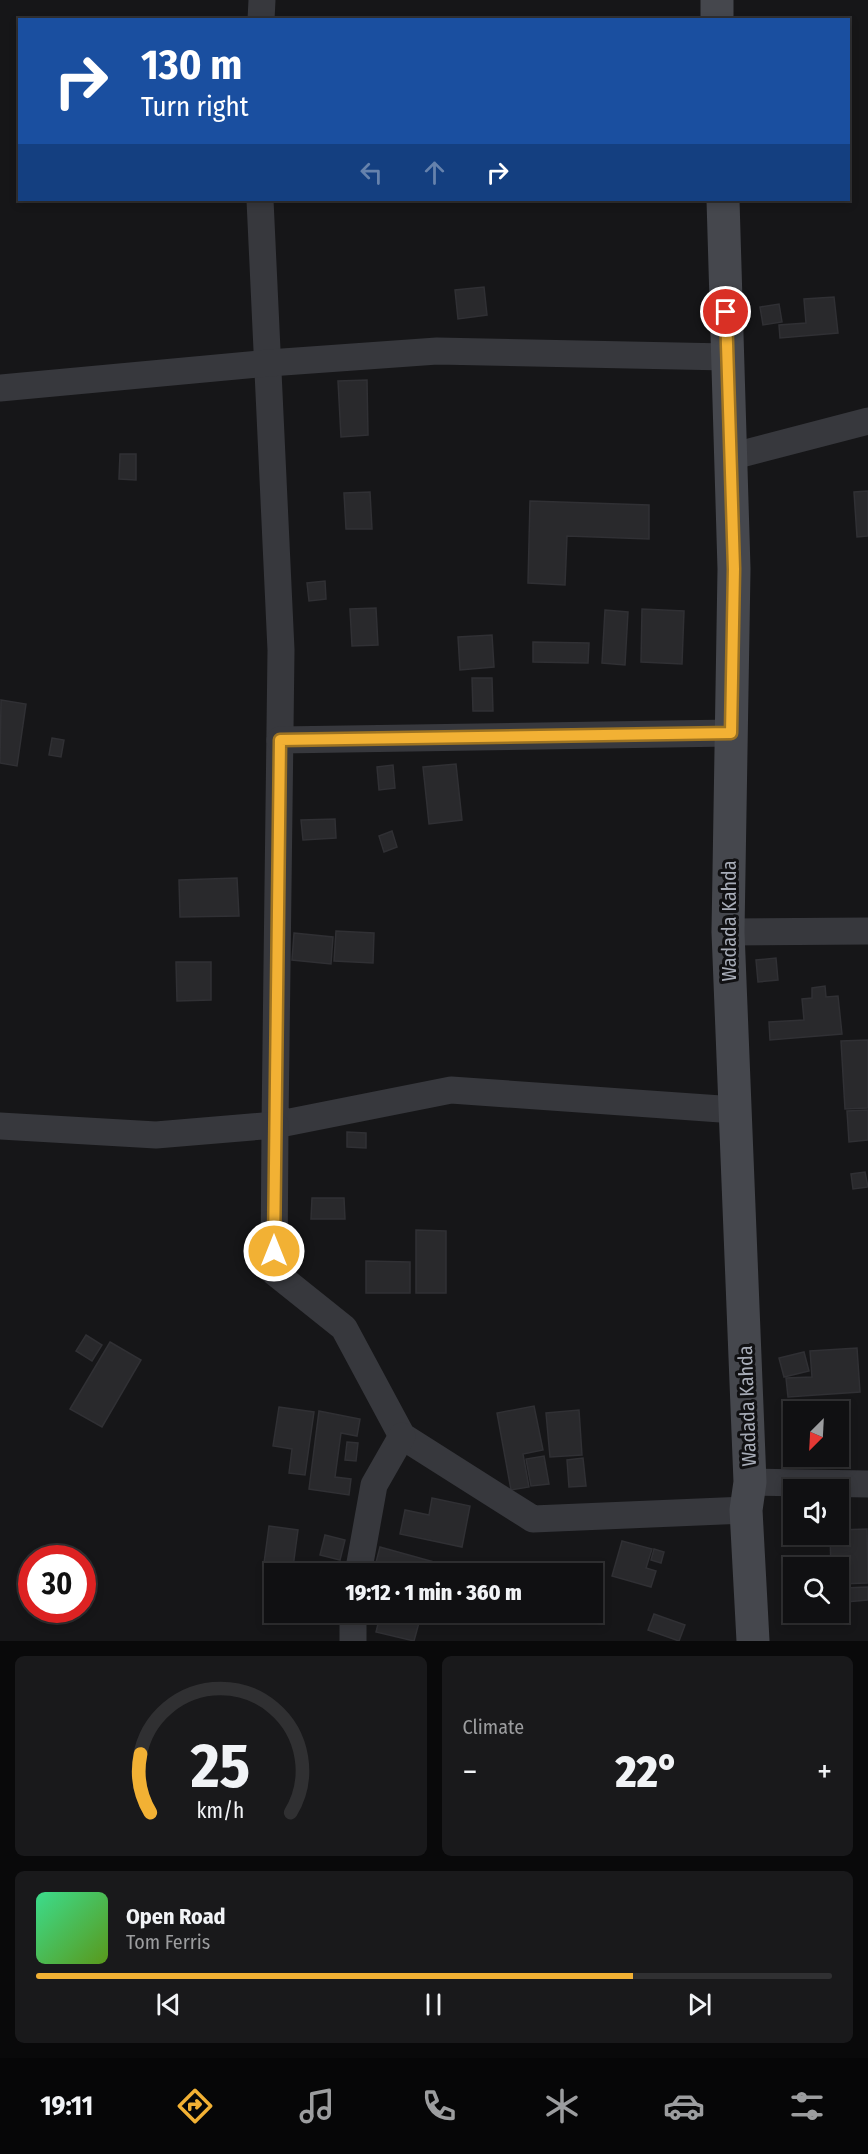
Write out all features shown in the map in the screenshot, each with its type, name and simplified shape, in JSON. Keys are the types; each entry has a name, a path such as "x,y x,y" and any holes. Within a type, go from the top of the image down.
{"main road":[{"path":"717,0 717,18"},
{"name":"Wadada Kahda","path":"723,201 734,569 728,932 753,1641"}],"street":[{"path":"261,18 262,0"},
{"path":"260,201 281,650 274,1272 344,1329 402,1436 533,1519 868,1484"},
{"path":"0,388 269,363 437,351 727,357"},
{"path":"730,457 868,421"},
{"path":"280,740 731,733"},
{"path":"728,932 868,931"},
{"path":"0,1126 156,1136 275,1125 451,1090 735,1110"},
{"path":"360,1563 374,1485 402,1436"},
{"path":"353,1623 353,1641"}],"building":[{"path":"484,287 487,315 458,319 455,290"},
{"path":"834,297 838,333 780,338 779,325 806,323 804,299"},
{"path":"779,304 782,322 763,325 760,307"},
{"path":"367,380 368,435 341,437 338,381"},
{"path":"120,454 136,454 136,480 119,479"},
{"path":"868,491 868,536 857,537 854,492"},
{"path":"370,492 372,529 346,529 344,493"},
{"path":"530,501 649,505 649,539 567,536 565,585 528,583"},
{"path":"325,581 326,599 309,601 307,583"},
{"path":"376,608 378,645 352,646 350,609"},
{"path":"642,609 684,611 682,664 641,662"},
{"path":"605,610 628,612 625,665 602,663"},
{"path":"492,635 494,667 460,670 458,637"},
{"path":"533,642 589,643 588,663 533,662"},
{"path":"472,678 492,678 493,711 473,711"},
{"path":"1,700 26,704 17,766 0,763"},
{"path":"52,738 64,740 61,757 49,755"},
{"path":"456,764 462,820 429,824 423,767"},
{"path":"393,765 395,788 379,790 377,767"},
{"path":"335,819 336,838 303,840 301,820"},
{"path":"392,831 397,847 384,852 379,836"},
{"path":"237,878 239,916 180,917 179,880"},
{"path":"336,931 374,933 373,963 334,961"},
{"path":"294,933 333,937 331,964 292,960"},
{"path":"776,958 778,980 758,982 756,960"},
{"path":"176,962 211,962 211,1000 177,1001"},
{"path":"825,986 826,997 838,996 842,1034 770,1040 769,1022 804,1020 802,999 812,998 812,988"},
{"path":"868,1040 868,1108 845,1109 841,1041"},
{"path":"868,1110 868,1140 849,1142 847,1111"},
{"path":"347,1132 366,1133 366,1148 347,1147"},
{"path":"865,1172 868,1187 853,1189 851,1174"},
{"path":"312,1198 344,1198 345,1219 311,1219"},
{"path":"416,1230 446,1231 446,1293 416,1293"},
{"path":"366,1261 410,1262 410,1293 366,1293"},
{"path":"86,1335 102,1345 92,1361 76,1351"},
{"path":"110,1342 141,1360 102,1427 70,1409"},
{"path":"857,1348 860,1392 788,1397 786,1378 812,1377 810,1351"},
{"path":"804,1352 809,1371 784,1377 779,1358"},
{"path":"534,1406 543,1450 523,1454 529,1487 511,1490 497,1413"},
{"path":"279,1407 314,1412 305,1475 289,1473 292,1449 273,1446"},
{"path":"579,1410 582,1455 550,1457 546,1413"},
{"path":"319,1411 360,1419 357,1436 341,1433 335,1477 351,1479 349,1495 309,1489"},
{"path":"347,1442 358,1443 356,1461 345,1460"},
{"path":"544,1456 549,1484 531,1486 526,1459"},
{"path":"583,1458 586,1486 569,1487 567,1460"},
{"path":"432,1498 470,1506 462,1547 400,1534 405,1510 429,1515"},
{"path":"269,1526 298,1530 294,1563 264,1563"},
{"path":"867,1529 868,1583 849,1584 849,1557 831,1557 830,1545 849,1545 849,1530"},
{"path":"325,1535 345,1540 340,1560 320,1555"},
{"path":"622,1541 652,1549 646,1568 656,1571 651,1587 612,1576"},
{"path":"380,1547 438,1563 376,1563"},
{"path":"654,1549 664,1552 661,1563 651,1560"},
{"path":"868,1587 868,1600 849,1602 849,1588"},
{"path":"654,1614 685,1625 679,1641 648,1630"},
{"path":"378,1623 419,1623 414,1641 376,1632"}],"route":[{"path":"274,1251 280,740 731,733 734,569 726,312"}]}
